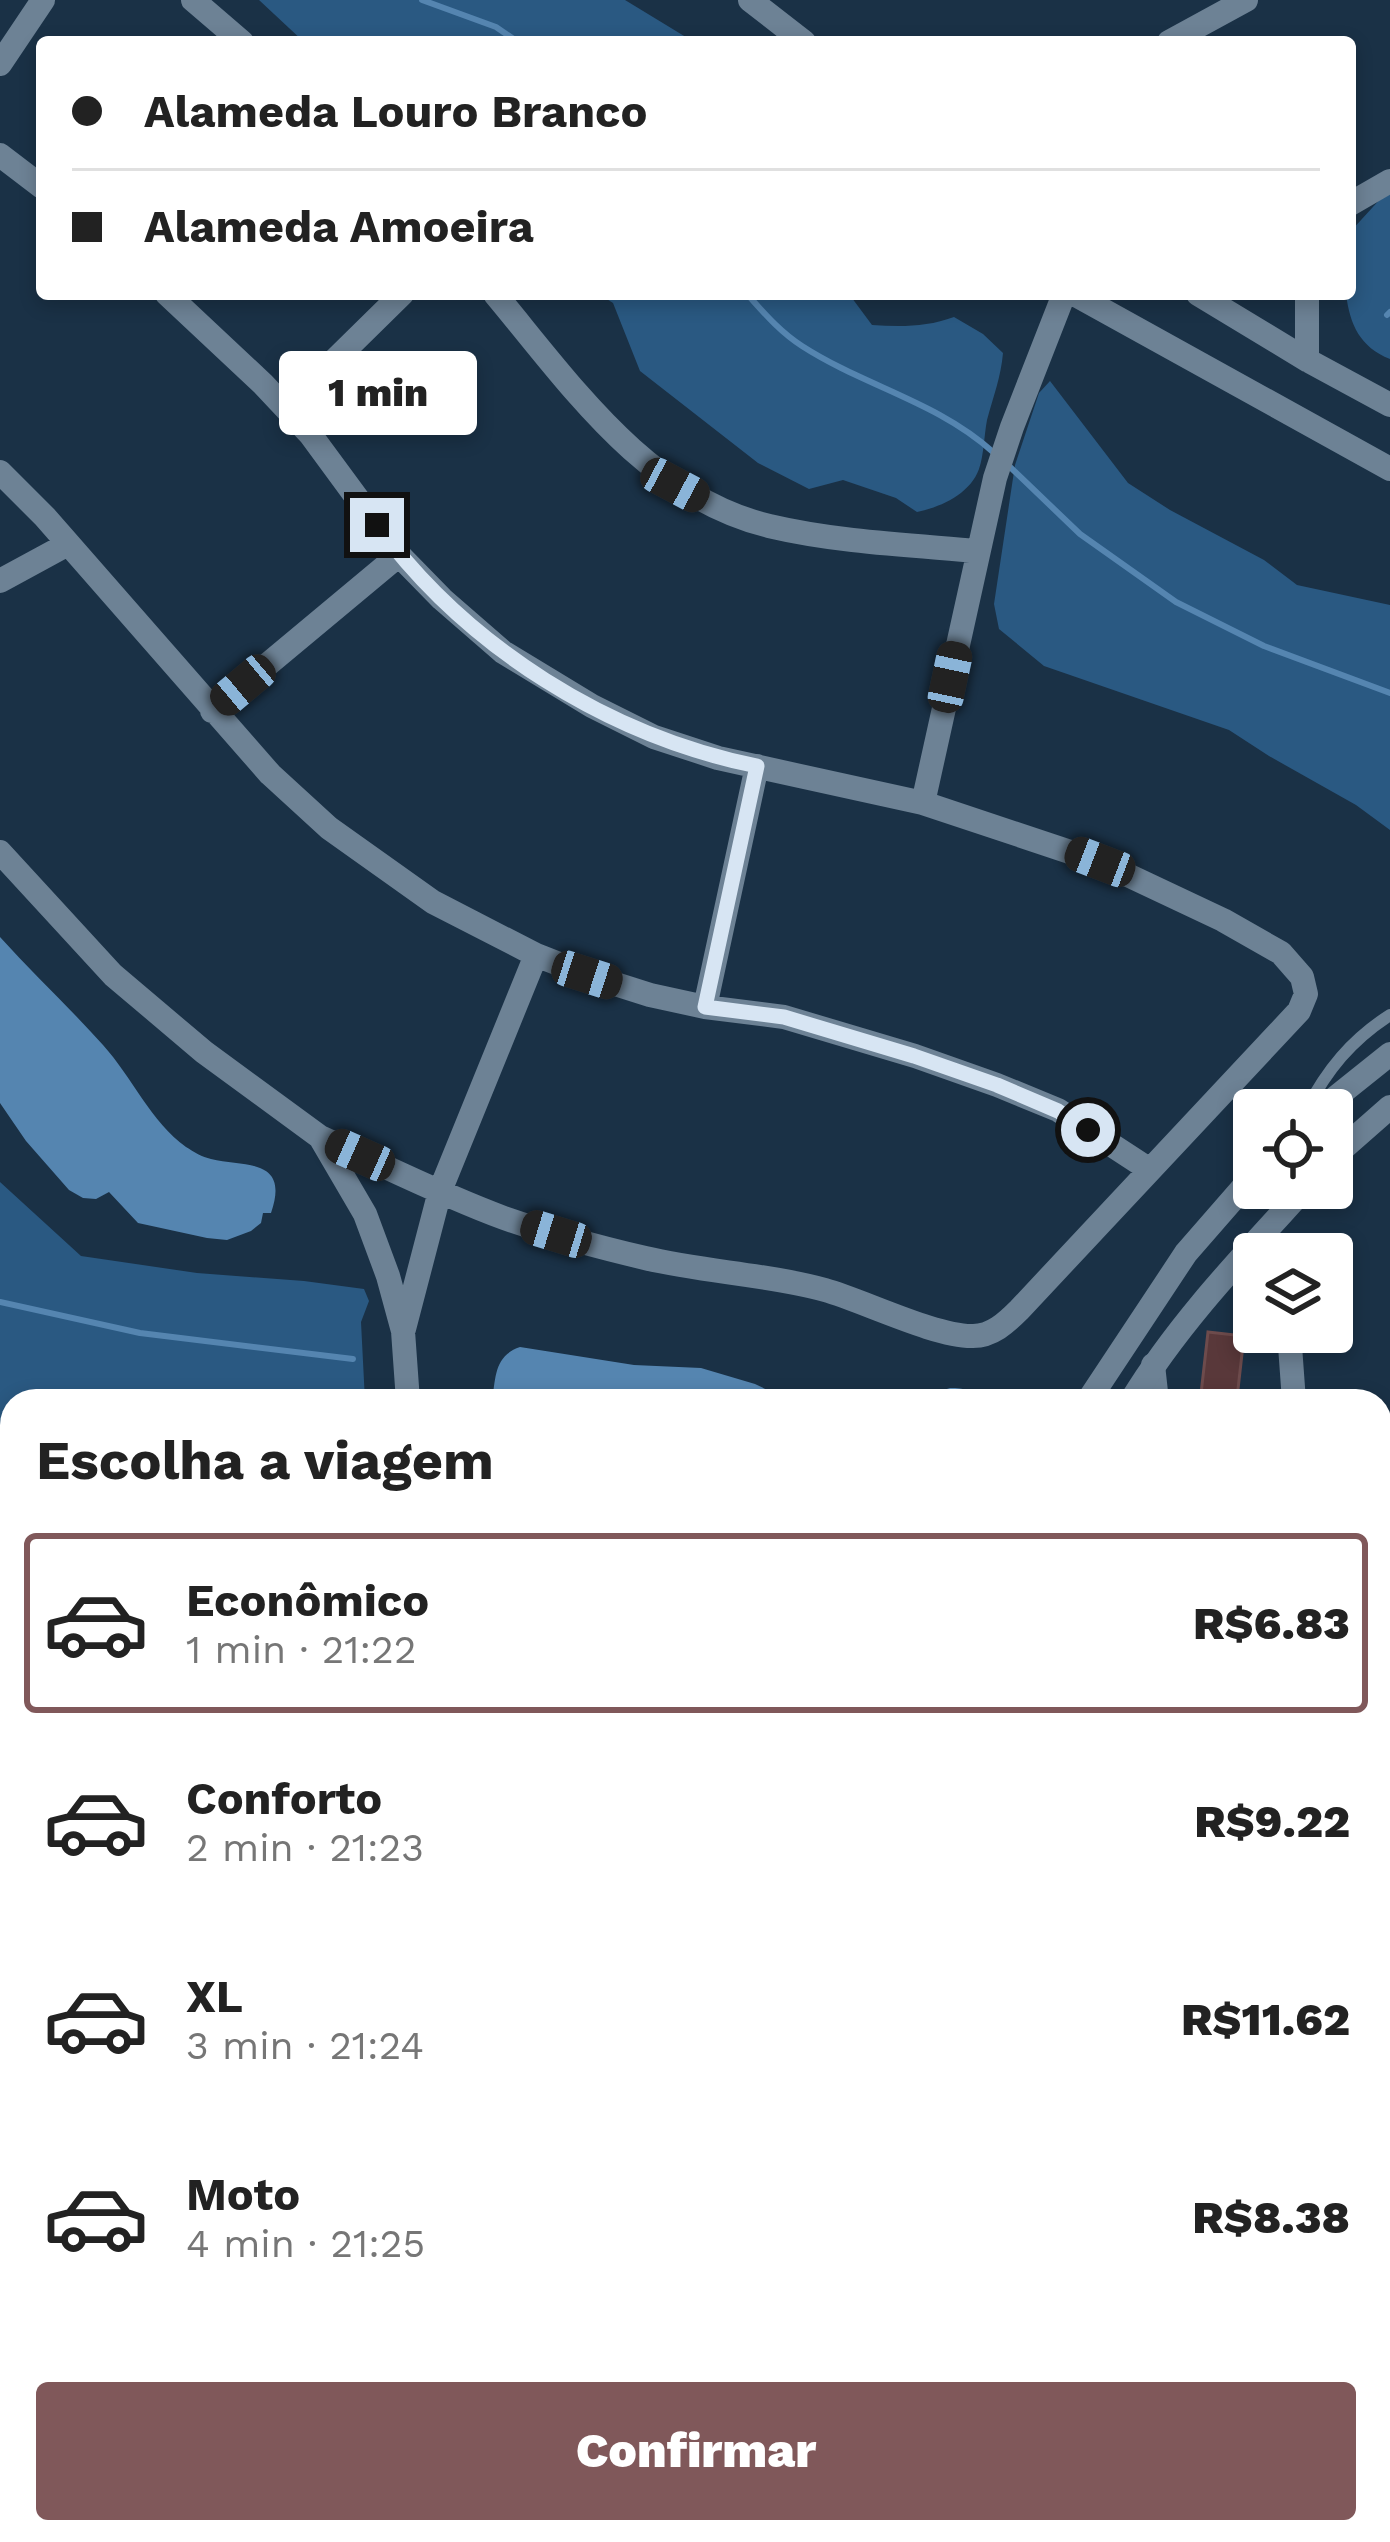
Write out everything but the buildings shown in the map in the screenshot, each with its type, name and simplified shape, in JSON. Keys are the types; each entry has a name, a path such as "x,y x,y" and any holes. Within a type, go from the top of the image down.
{"street":[{"path":"0,64 43,0"},
{"path":"193,0 235,36"},
{"path":"749,0 796,36"},
{"path":"1180,36 1246,0"},
{"path":"0,154 36,182"},
{"path":"1356,201 1390,181"},
{"path":"0,852 113,975 205,1052 320,1137 502,1217 648,1258 824,1290 956,1335 992,1332 1019,1310 1306,999 1302,977 1281,953 1100,862 923,803 718,758 654,737 574,696 503,652 442,599 399,555 310,434 173,300"},
{"path":"286,408 396,300"},
{"path":"500,300 590,409 636,454 675,485 713,506 766,526 842,539 978,551"},
{"path":"923,803 995,478 1062,300"},
{"path":"1085,300 1390,469"},
{"path":"1211,300 1306,360 1390,405"},
{"path":"1306,300 1306,360"},
{"path":"0,472 270,774 329,828 433,902 536,955 629,988 705,1007 784,1017 997,1085 1058,1111 1150,1170"},
{"path":"0,581 68,544"},
{"path":"212,711 399,555"},
{"path":"705,1007 757,766"},
{"path":"403,1331 440,1191 536,955"},
{"path":"1346,1089 1390,1054"},
{"path":"1353,1140 1390,1107"},
{"path":"320,1137 365,1214 388,1276 403,1331 407,1389"},
{"path":"1096,1389 1186,1253 1233,1199"},
{"path":"1139,1389 1220,1280 1286,1209"},
{"path":"1186,1253 1220,1280"},
{"path":"1291,1353 1293,1389"},
{"path":"1153,1366 1156,1389"}],"lane":[{"path":"1317,1089 1345,1049 1390,1015"}],"shaded area":[{"path":"259,0 625,0 684,36 298,36"},
{"path":"1390,192 1390,359 1358,334 1347,300 1356,300 1356,225"},
{"path":"608,300 853,300 872,325 914,325 954,317 1003,353 975,478 954,498 917,512 896,498 843,480 809,489 758,463 640,371"},
{"path":"1050,381 1128,483 1264,560 1297,585 1390,605 1390,830 1229,730 1044,666 999,629 994,604 1015,465 1039,393"},
{"path":"0,937 103,1045 174,1137 204,1157 250,1165 269,1174 275,1195 271,1213 263,1213 261,1223 227,1240 207,1238 138,1223 109,1192 96,1199 69,1190 0,1103"},
{"path":"0,1182 81,1256 364,1289 369,1301 361,1322 364,1389 0,1389"},
{"path":"520,1347 634,1365 701,1368 765,1389 494,1389 501,1362"}],"waterway":[{"path":"422,0 509,36"},
{"path":"753,300 802,346 949,420 993,452"},
{"path":"1387,315 1390,312"},
{"path":"1008,465 1080,534 1176,602 1264,646 1390,693"},
{"path":"0,1302 140,1333 353,1359"}],"route":[{"path":"377,525 442,599 503,652 654,737 757,766 705,1007 784,1017 914,1056 997,1085 1058,1111 1088,1130"}]}
